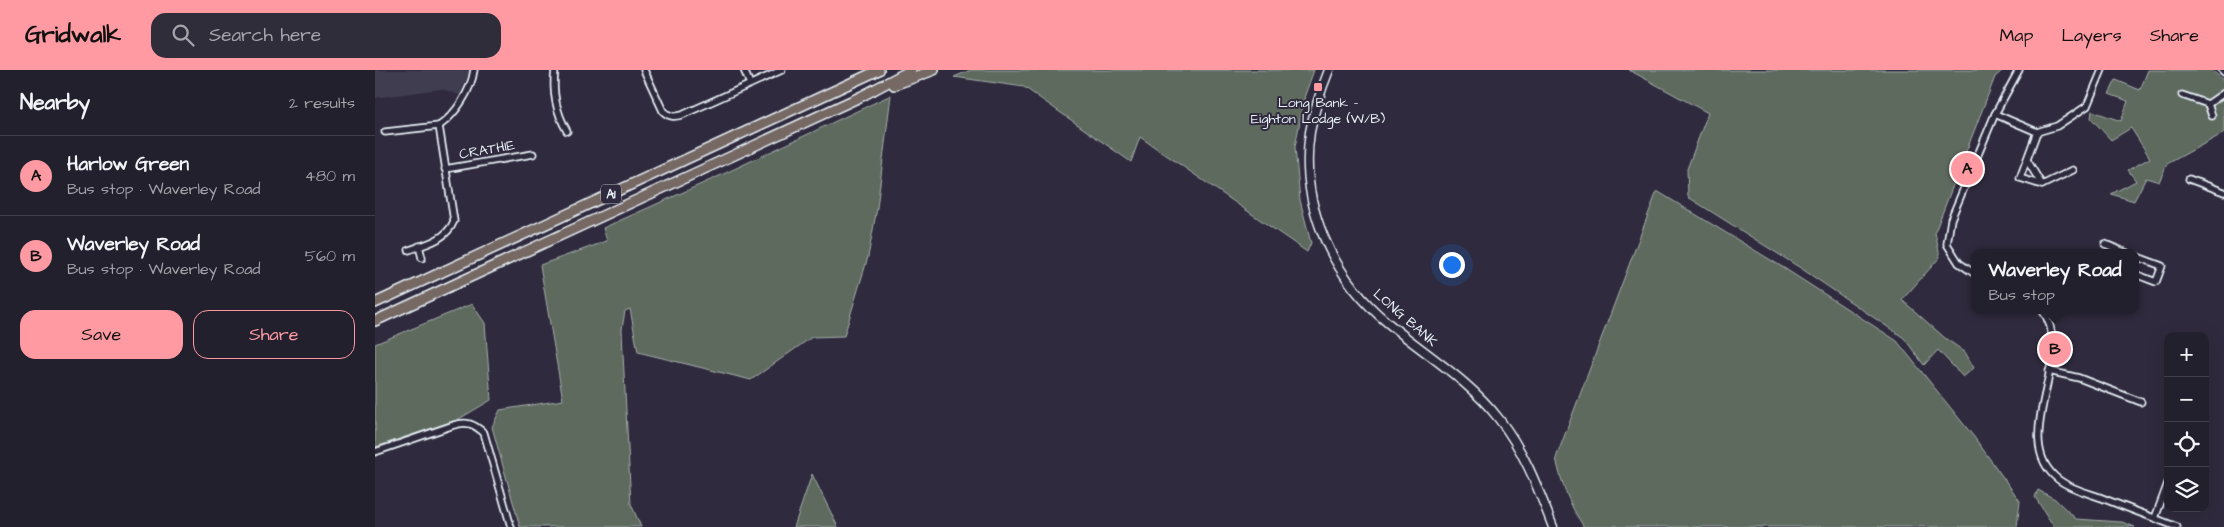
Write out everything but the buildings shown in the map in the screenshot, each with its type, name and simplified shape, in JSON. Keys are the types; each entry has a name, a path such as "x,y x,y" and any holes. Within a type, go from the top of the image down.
{"highway":[{"name":"A1","path":"847,86 871,70"},
{"name":"A1","path":"375,303 879,70"},
{"name":"A1","path":"375,321 862,96 911,70"},
{"name":"A1","path":"862,96 933,70"}],"main road":[{"name":"LONG BANK","path":"1329,70 1315,107 1310,133 1309,159 1309,184 1315,212 1325,241 1340,270 1374,310 1471,389 1499,418 1532,473 1553,527"}],"street":[{"path":"385,132 439,126 449,118 472,82 474,70"},
{"path":"555,70 553,84 556,107 567,131"},
{"path":"644,70 663,111 667,116 673,117 682,115 782,70"},
{"path":"744,70 750,84"},
{"path":"1971,271 1959,263 1947,244 1951,220 1995,114 2019,70"},
{"path":"1995,114 2037,132 2057,126 2087,106 2102,70"},
{"path":"2208,104 2224,93"},
{"path":"2183,95 2208,104"},
{"path":"2208,104 2212,116"},
{"name":"CRATHIE","path":"409,250 443,237 450,230 454,221 439,126"},
{"path":"2037,132 2020,178 2042,185 2073,170"},
{"name":"CRATHIE","path":"445,169 533,154"},
{"path":"2027,160 2042,185"},
{"path":"2189,179 2224,192"},
{"path":"2105,244 2117,249"},
{"path":"419,246 422,258"},
{"path":"2139,257 2162,266 2156,282 2139,276"},
{"path":"2045,314 2052,328 2053,343 2039,430 2040,447 2047,467 2059,480 2069,486 2177,527"},
{"path":"2047,317 2051,314"},
{"path":"2049,371 2079,378 2141,402"},
{"path":"375,452 463,422 475,424 484,432 511,527"},
{"path":"2155,518 2164,494"}],"shaded area":[{"path":"375,70 470,70 460,95 441,89 375,98"}],"green space":[{"path":"971,70 1314,70 1305,95 1295,147 1300,200 1311,243 1307,252 1140,137 1131,162 1024,87 954,77"},
{"path":"1629,70 2003,70 1995,77 1935,232 1940,257 1902,300 1945,338 1965,352 1974,368 1963,377 1938,350 1924,365 1904,338 1802,269 1688,197 1687,169 1708,113"},
{"path":"2148,70 2212,70 2224,81 2224,133 2167,164 2159,182 2146,178 2134,201 2111,194 2136,181 2128,170 2150,158 2131,128 2111,140 2091,118 2092,111 2121,121 2128,101 2109,94 2116,80 2140,90"},
{"path":"891,95 877,208 868,257 844,336 812,337 751,380 638,352 630,309 625,311 622,329 631,504 641,527 520,527 492,427 500,410 563,400 540,265 607,241 603,228 715,178"},
{"path":"1657,191 1784,268 1897,341 1974,437 2020,501 2017,527 1618,527 1616,525 1612,527 1584,527 1574,511 1567,494 1556,458"},
{"path":"472,304 485,323 491,400 459,419 375,447 375,344"},
{"path":"812,474 838,527 794,527"},
{"path":"2038,490 2055,499 2076,519 2122,522 2135,527 2054,527 2035,497"}],"place":[{"name":"Long Bank - Eighton Lodge (W/B)","path":"1318,87"},
{"name":"Harlow Green","path":"1967,169"},
{"name":"Waverley Road","path":"2055,349"}]}
